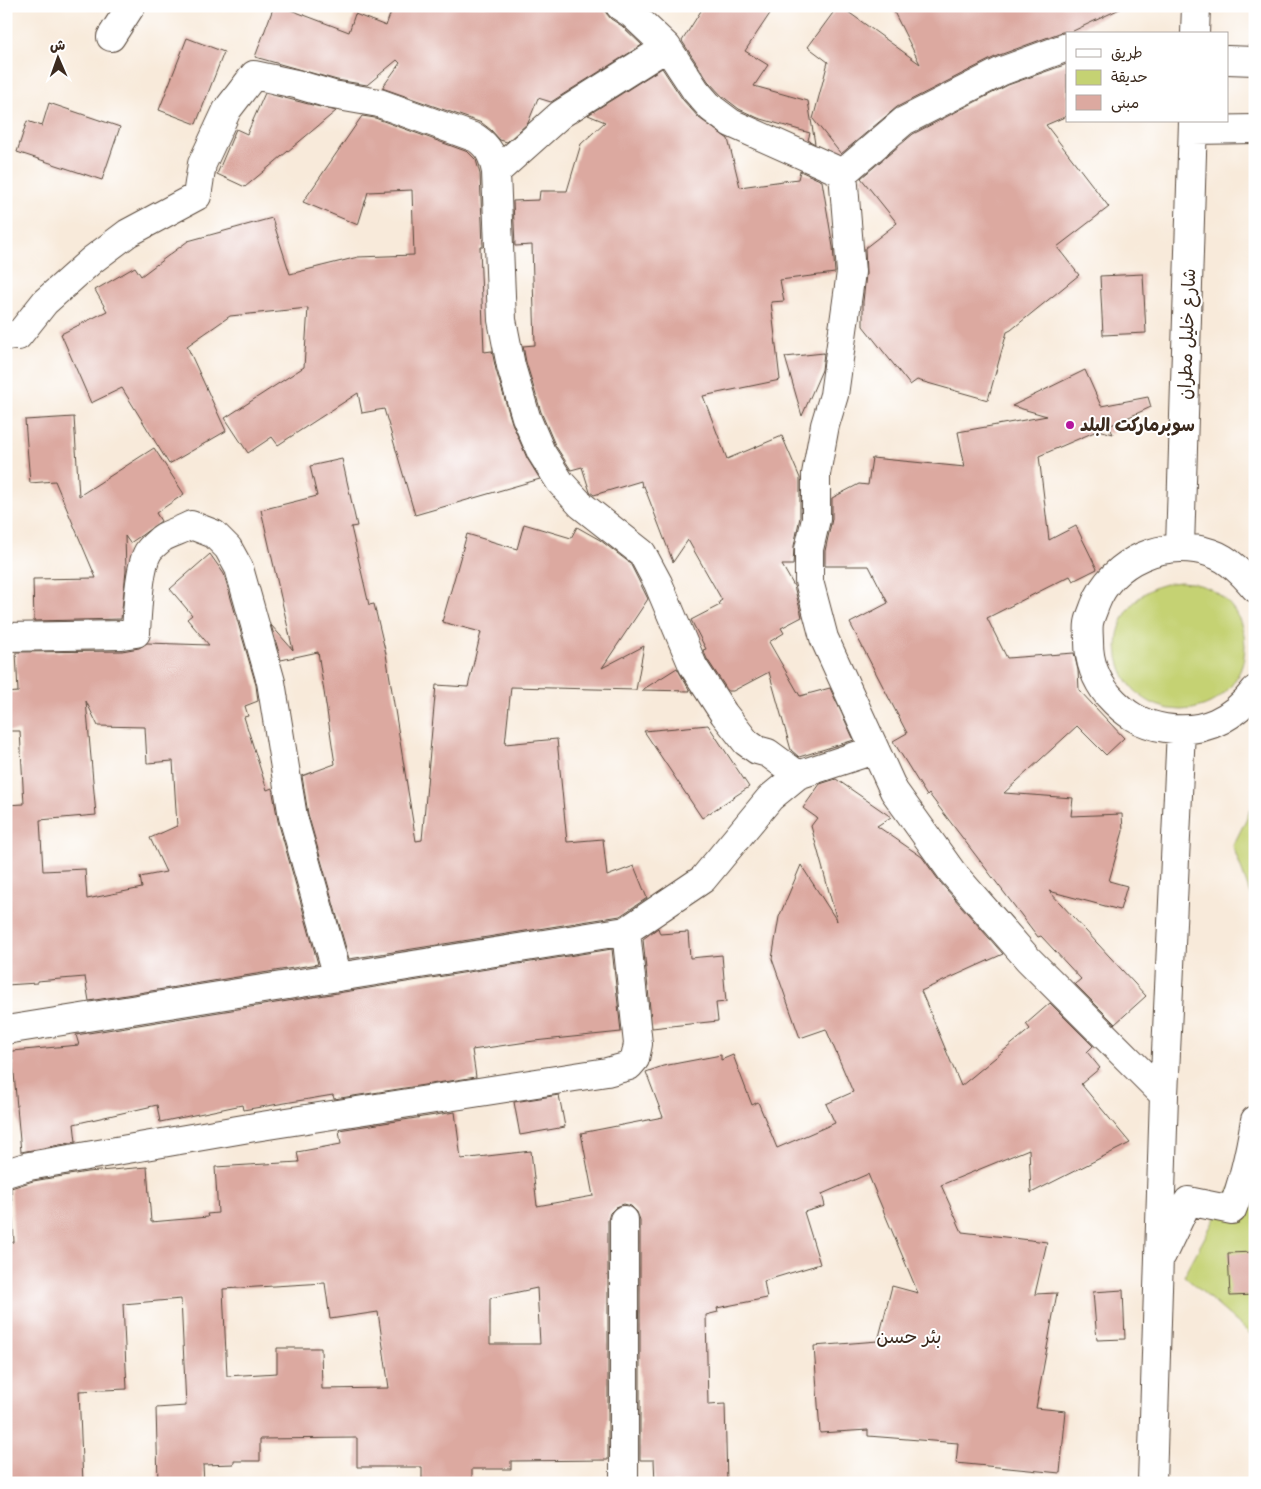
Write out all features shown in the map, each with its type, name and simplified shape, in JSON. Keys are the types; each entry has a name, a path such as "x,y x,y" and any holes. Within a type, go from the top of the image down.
{"street":[{"path":"111,37 132,6"},
{"path":"620,6 632,14 667,47 696,91 711,108 731,123 843,173"},
{"path":"1195,32 1196,6"},
{"path":"496,172 561,114 667,47"},
{"path":"843,173 904,121 1002,71 1066,48"},
{"path":"1228,60 1255,61"},
{"path":"6,335 18,336 45,302 92,260 128,233 197,196 202,164 227,110 254,74 296,84 333,96 379,103 476,138 486,145 492,156 496,172 502,320 511,366 526,417 541,452 560,482 581,505 642,553 658,583 693,666 724,714 746,742 757,750 768,753 798,775"},
{"path":"1193,126 1255,129"},
{"name":"شارع خليل مطران","path":"1180,547 1193,126"},
{"path":"843,173 851,272 834,395 825,425 816,474 816,519 809,548 810,581 824,638 894,791 952,872 1028,959 1164,1095"},
{"path":"6,637 122,636 136,633 138,599 144,566 148,552 158,542 191,525 214,534 228,548 240,568 271,682 293,817 338,977"},
{"path":"1255,588 1239,569 1212,553 1180,547 1149,552 1120,568 1100,593 1089,623 1089,655 1100,685 1121,710 1149,726 1181,730 1204,727 1226,718 1245,703 1255,690"},
{"path":"1152,1483 1164,1095 1181,730"},
{"path":"6,1030 626,932 703,879 770,798 798,775 874,750"},
{"path":"6,1173 29,1166 254,1127 597,1074 629,1066 634,1059 638,1044 626,932"},
{"path":"1158,1266 1188,1201 1244,1211 1241,1189 1255,1120"},
{"path":"624,1220 624,1483"}],"green space":[{"path":"1181,582 1205,587 1217,593 1226,601 1234,610 1240,622 1245,646 1240,670 1234,682 1226,691 1217,699 1205,705 1181,710 1157,705 1145,699 1136,691 1128,682 1122,670 1117,646 1122,622 1128,610 1136,601 1145,593 1157,587"},
{"path":"1255,801 1255,907 1233,846"},
{"path":"1255,1143 1255,1338 1184,1276"}],"building":[{"path":"274,6 280,6 349,32 355,14 386,26 393,6 605,6 606,13 611,19 622,26 642,45 551,102 538,98 528,123 507,142 500,140 482,123 382,88 400,63 397,60 367,85 337,80 255,57"},
{"path":"704,6 775,6 745,51 768,65 754,86 808,101 815,144 808,140 810,133 758,118 739,109 722,96 708,81 682,41"},
{"path":"838,6 920,64 891,6 1126,6 1071,32 1062,32 997,56 897,107 841,154 813,119 828,62 808,47"},
{"path":"187,38 224,52 196,124 159,110"},
{"path":"1066,64 1066,116 1046,125 1109,207 1057,247 1079,275 1007,332 988,400 917,380 910,385 863,326 866,274 865,248 897,223 861,178 913,134 1008,85"},
{"path":"662,68 683,100 699,118 728,139 740,187 798,179 800,171 822,181 833,247 835,273 780,280 784,301 771,302 780,380 703,396 727,459 782,436 800,478 800,517 794,546 793,565 782,565 794,586 802,617 781,628 784,633 769,642 800,696 830,688 854,740 799,757 791,750 769,672 733,691 728,691 707,659 703,650 706,649 691,620 720,605 719,602 722,600 688,540 673,562 641,481 594,495 590,492 582,467 571,470 555,445 541,412 526,362 523,346 535,345 532,245 515,246 513,201 539,200 540,191 567,191 581,144 605,122 588,115"},
{"path":"265,93 336,111 245,187 217,174 236,129 247,134"},
{"path":"49,103 120,127 102,180 17,152 27,121 42,126"},
{"path":"362,116 375,118 468,152 476,160 480,174 483,247 480,247 484,352 492,351 512,423 527,458 540,479 415,515 384,409 362,413 358,393 278,445 272,437 248,453 225,418 304,367 308,308 230,316 187,346 226,431 169,464 122,388 91,403 61,334 107,311 95,290 135,267 141,276 188,241 272,218 290,274 358,257 414,255 412,190 368,192 358,225 303,202"},
{"path":"1143,274 1146,333 1103,335 1100,276"},
{"path":"824,353 822,370 802,416 785,357"},
{"path":"1085,370 1101,406 1148,397 1151,407 1109,426 1113,434 1099,430 1039,456 1049,540 1076,526 1097,569 1073,581 1070,576 987,618 1007,658 1074,653 1078,670 1079,690 1124,738 1106,755 1077,726 1004,793 1073,798 1071,816 1122,814 1123,831 1109,881 1127,886 1120,910 1049,891 1146,996 1115,1024 1075,984 1081,979 1041,936 1038,937 929,794 927,796 893,741 907,733 850,623 888,603 869,566 825,566 825,551 832,519 832,498 859,484 868,485 872,458 965,467 958,432 1047,416 1012,406"},
{"path":"74,417 79,496 154,448 184,494 156,513 161,521 142,535 130,543 125,536 126,571 121,619 34,621 33,579 96,578 55,481 30,483 25,420"},
{"path":"342,459 357,526 351,527 369,605 374,604 386,654 416,841 422,840 436,685 468,687 481,632 442,622 467,534 517,549 524,524 571,538 577,527 600,540 630,563 648,599 602,668 644,646 636,690 511,687 505,744 557,739 567,842 603,839 607,876 634,866 647,898 620,916 349,959 308,814 302,776 335,764 318,652 281,660 271,625 293,650 261,510 317,496 310,466"},
{"path":"210,554 224,574 256,685 258,701 245,706 248,716 244,717 267,790 272,788 278,821 318,964 89,1001 85,977 6,985 6,805 24,804 20,731 6,731 6,693 18,692 16,652 122,651 139,648 147,643 209,645 187,619 192,615 170,589","holes":["86,701 98,726 145,727 147,763 173,761 177,826 150,838 166,872 140,877 142,888 87,899 85,869 43,871 40,820 96,815"]},
{"path":"677,668 690,691 642,690"},
{"path":"708,725 749,787 702,818 644,731"},
{"path":"836,779 891,817 877,826 922,857 940,882 1003,954 921,991 961,1086 1030,1029 1026,1024 1050,1003 1093,1046 1087,1052 1100,1068 1081,1084 1130,1143 1031,1193 1029,1149 941,1185 962,1232 1047,1242 1035,1294 1057,1293 1036,1408 1066,1411 1060,1473 956,1463 958,1443 868,1436 868,1430 820,1433 814,1346 878,1341 892,1286 918,1293 868,1174 822,1194 825,1206 804,1212 820,1264 764,1281 767,1298 717,1308 718,1312 706,1315 708,1405 725,1404 727,1483 655,1483 654,1460 640,1460 640,1220 637,1212 631,1206 624,1204 616,1207 610,1213 608,1220 608,1460 511,1461 511,1469 472,1469 472,1483 422,1483 422,1467 357,1467 357,1438 260,1439 260,1461 234,1461 234,1464 203,1465 204,1483 158,1483 156,1408 186,1406 181,1299 123,1304 127,1389 79,1391 83,1483 6,1483 6,1244 14,1242 11,1188 33,1181 87,1172 147,1167 151,1222 208,1217 207,1214 218,1213 215,1167 299,1162 297,1152 341,1144 339,1130 455,1112 461,1159 531,1151 537,1206 593,1196 581,1133 663,1117 646,1072 663,1066 721,1055 721,1060 733,1055 752,1105 758,1102 777,1148 835,1123 826,1104 853,1092 826,1029 800,1038 772,959 779,917 801,865 837,921 811,826 817,818 803,808 820,784","holes":["325,1283 330,1319 378,1312 389,1388 322,1389 321,1348 277,1348 277,1373 227,1376 223,1289","537,1288 540,1344 490,1344 490,1298"]},
{"path":"658,928 660,934 688,932 690,958 722,955 726,1002 716,1003 718,1021 652,1028 643,939"},
{"path":"612,949 621,1032 472,1050 476,1077 334,1099 333,1095 243,1110 242,1105 160,1122 157,1105 74,1124 76,1142 21,1152 12,1051 79,1045 76,1035"},
{"path":"559,1095 565,1127 520,1135 514,1102"},
{"path":"1255,1252 1255,1295 1230,1296 1228,1253"},
{"path":"1123,1290 1125,1339 1097,1340 1093,1292"}],"place":[{"name":"سوبرماركت البلد","path":"1070,425"}],"district":[{"name":"بئر حسن","path":"909,1336"}]}
